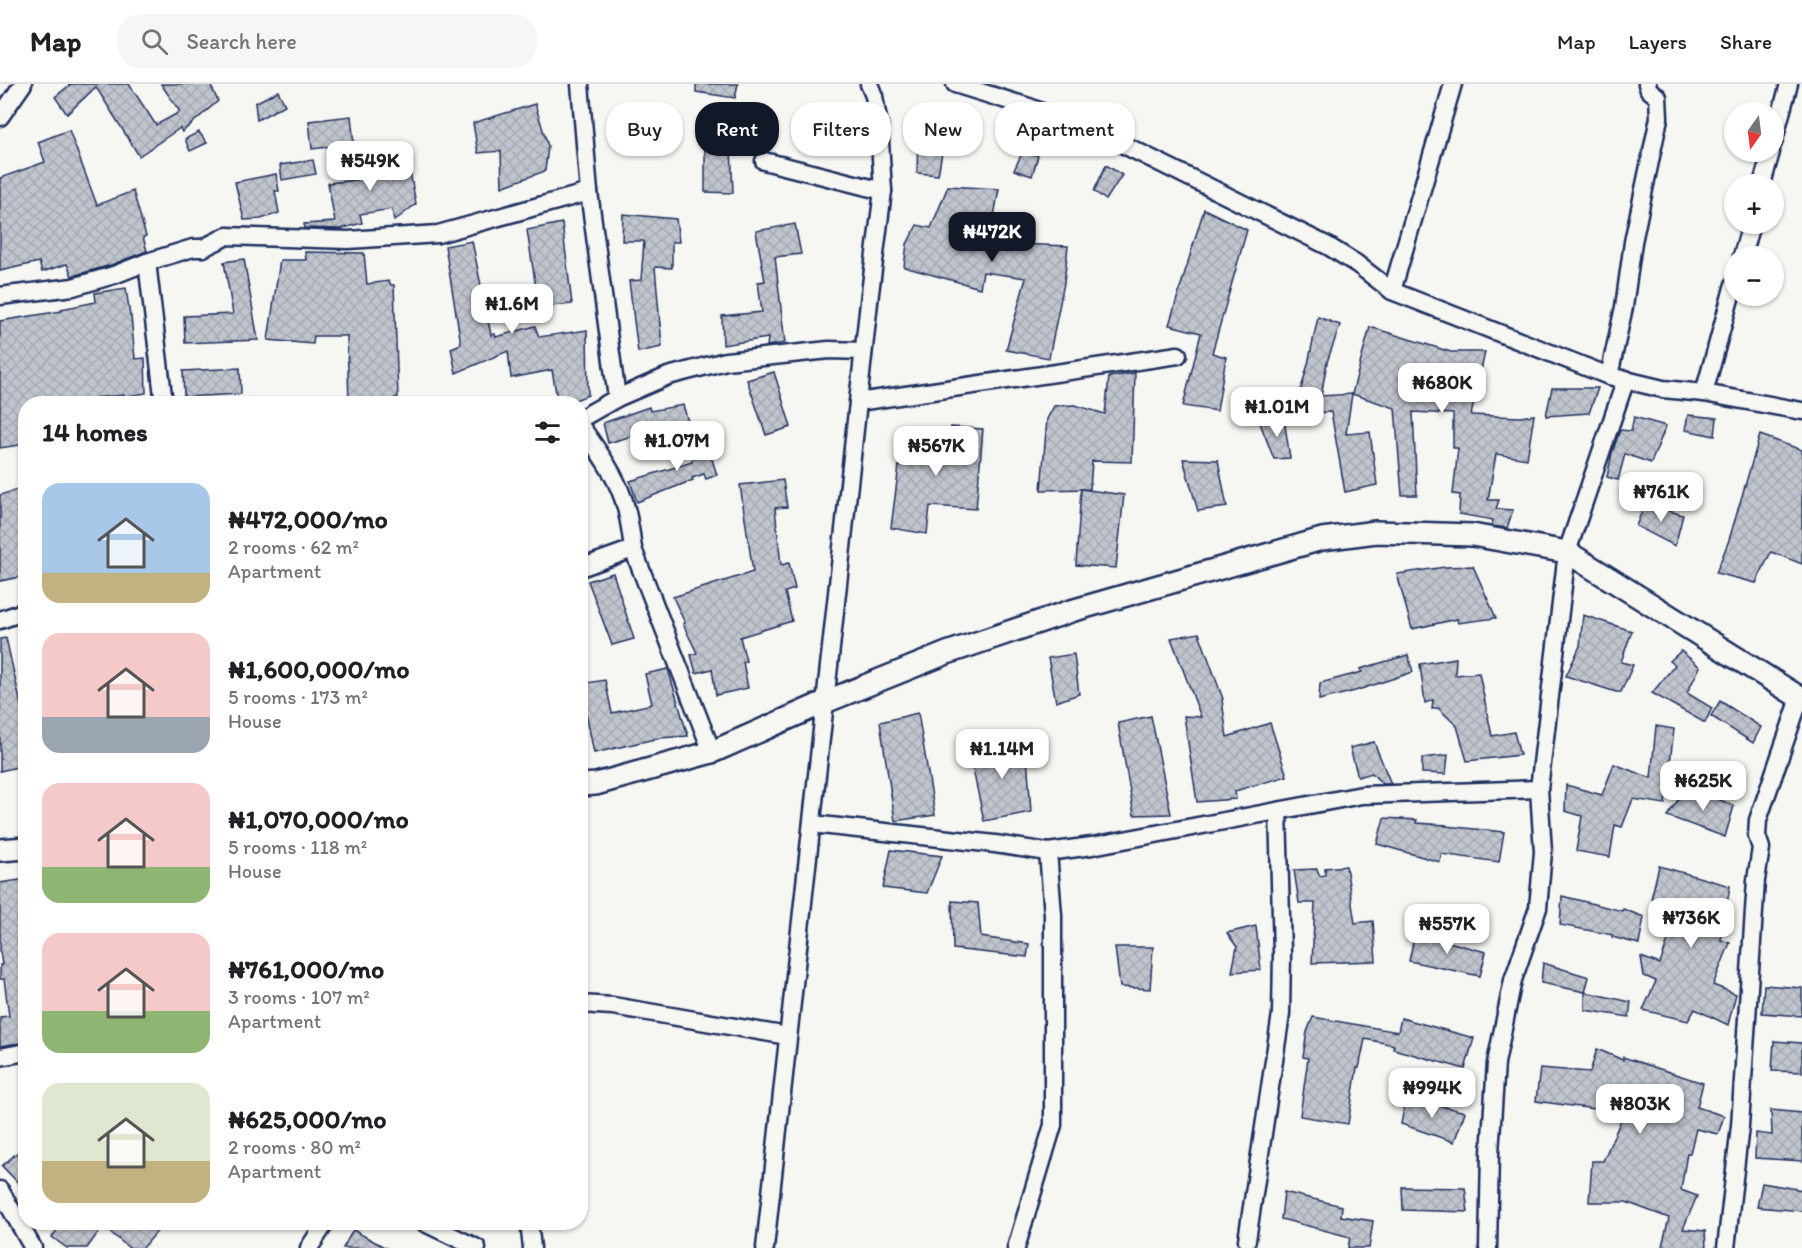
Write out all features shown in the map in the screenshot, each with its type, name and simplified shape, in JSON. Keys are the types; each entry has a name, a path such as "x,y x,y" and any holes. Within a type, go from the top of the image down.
{"street":[{"path":"0,117 23,84"},
{"path":"580,84 589,192 617,398"},
{"path":"765,1248 863,351 883,191 879,125 874,96 868,84"},
{"path":"955,84 1029,107 1132,149 1328,246 1357,264 1392,291 1618,377 1663,389 1704,393 1802,411"},
{"path":"1392,291 1453,84"},
{"path":"1488,1248 1490,1153 1496,1063 1513,980 1538,908 1543,852 1539,789 1567,552 1618,377 1633,242 1659,118 1658,97 1649,90 1647,84"},
{"path":"1784,102 1789,84"},
{"path":"764,161 883,191"},
{"path":"0,296 74,287 193,248 203,248 227,236 348,240 438,234 589,192"},
{"path":"147,262 163,396"},
{"path":"1704,393 1728,306"},
{"path":"588,414 617,398 668,376 726,361 829,351 863,351"},
{"path":"858,402 1178,355"},
{"path":"588,437 607,465 623,498 631,527 633,549 712,752"},
{"path":"588,784 712,752 947,652 1071,611 1322,539 1376,532 1472,535 1567,552 1801,698 1758,820 1757,836 1761,848 1756,880 1740,1126 1726,1248"},
{"path":"588,565 633,549"},
{"path":"0,620 18,614"},
{"path":"812,824 1048,852 1103,844 1362,795 1539,789"},
{"path":"1248,1240 1281,1014 1282,952 1278,811"},
{"path":"0,850 18,849"},
{"path":"1016,1248 1053,1125 1053,915 1048,852"},
{"path":"588,1004 613,1006 788,1036"},
{"path":"0,1057 18,1054"},
{"path":"0,1190 18,1222"},
{"path":"23,1230 33,1248"},
{"path":"309,1248 321,1230"},
{"path":"440,1230 477,1248"},
{"path":"530,1230 532,1248"}],"building":[{"path":"71,84 129,84 156,125 180,112 161,84 210,84 218,101 182,132 180,128 139,156 96,87 67,114 55,97"},
{"path":"696,84 738,84 735,98 696,92"},
{"path":"278,91 285,105 257,120 255,103"},
{"path":"535,104 548,146 545,171 502,187 501,151 478,153 473,123"},
{"path":"351,116 354,144 312,149 309,121"},
{"path":"69,130 97,205 133,191 146,236 143,237 147,251 111,265 72,276 67,264 42,272 39,262 0,271 0,178 45,162 38,142"},
{"path":"199,132 207,143 190,151 185,139"},
{"path":"375,149 378,167 408,161 416,204 394,221 392,209 360,214 362,223 340,229 305,228 304,224 335,222 328,183 356,180 352,155"},
{"path":"705,156 731,156 733,193 705,192"},
{"path":"917,156 941,156 938,175 917,173"},
{"path":"1021,156 1038,156 1032,176 1014,170"},
{"path":"313,160 316,174 282,180 280,165"},
{"path":"1106,165 1122,175 1106,200 1094,191"},
{"path":"276,174 279,191 275,191 279,213 261,219 244,220 235,182"},
{"path":"948,186 999,189 989,243 1068,246 1064,283 1049,358 1006,350 1026,278 983,272 980,288 904,267 907,244 917,225 931,228"},
{"path":"1204,209 1247,230 1212,353 1226,357 1217,411 1183,406 1201,333 1169,325"},
{"path":"623,214 676,219 679,242 672,242 672,268 655,267 662,347 638,352 629,281 641,280 644,241 622,241"},
{"path":"562,223 572,304 539,307 527,230"},
{"path":"795,224 801,254 775,257 785,343 767,346 768,338 723,345 722,316 762,312 758,282 765,281 756,231"},
{"path":"472,241 491,335 495,334 496,337 535,326 539,337 587,330 588,395 557,396 552,370 511,378 508,351 456,373 451,348 461,344 445,246"},
{"path":"305,252 364,253 367,284 389,281 391,285 394,285 398,396 349,396 347,336 314,336 313,344 268,340 280,260 306,260"},
{"path":"244,259 258,340 185,343 184,316 233,314 224,262"},
{"path":"126,288 135,359 145,358 146,393 130,396 18,396 18,445 0,448 0,321 62,311 61,309 96,302 95,293"},
{"path":"1318,317 1340,325 1327,362 1321,396 1352,394 1346,434 1370,432 1377,485 1345,492 1331,412 1294,414"},
{"path":"1370,327 1451,352 1485,352 1471,415 1520,417 1534,415 1527,459 1496,454 1488,500 1499,500 1496,509 1513,510 1507,528 1491,526 1493,520 1459,514 1460,495 1453,494 1458,448 1453,448 1453,414 1413,412 1417,495 1402,495 1395,408 1352,394"},
{"path":"240,368 241,394 184,396 183,371"},
{"path":"774,372 791,427 766,435 747,380"},
{"path":"1135,373 1132,462 1092,461 1090,489 1041,490 1047,419 1054,406 1075,405 1105,414 1109,377"},
{"path":"1552,388 1598,388 1589,413 1546,416"},
{"path":"683,405 690,428 669,431 667,426 608,443 603,423 649,407 650,411"},
{"path":"1688,415 1717,418 1715,436 1685,430"},
{"path":"1634,417 1666,426 1651,463 1625,454 1618,480 1607,477 1620,430 1631,431"},
{"path":"1284,419 1290,458 1274,459 1260,423"},
{"path":"951,427 983,429 976,509 930,506 927,534 891,528 903,434 949,440"},
{"path":"703,431 717,475 706,479 704,474 692,478 693,480 637,502 630,481 692,462 698,457 689,435"},
{"path":"1760,435 1802,450 1802,564 1771,552 1756,583 1716,573 1729,540"},
{"path":"1183,459 1218,460 1227,507 1198,511"},
{"path":"783,480 787,507 775,508 781,565 789,563 795,589 785,592 792,621 740,637 746,661 743,662 748,688 716,695 712,669 696,673 691,655 697,653 673,597 753,572 740,485"},
{"path":"18,489 18,578 0,581 0,495"},
{"path":"1081,489 1124,495 1116,568 1076,565"},
{"path":"1645,504 1683,515 1675,546 1636,526"},
{"path":"1473,566 1496,618 1458,623 1457,619 1412,629 1397,574 1445,567"},
{"path":"613,573 634,639 612,645 588,581"},
{"path":"1583,615 1632,631 1621,662 1633,665 1621,692 1566,676 1580,646"},
{"path":"1199,633 1223,699 1227,737 1270,723 1287,776 1235,791 1236,799 1197,802 1184,716 1201,717 1171,638"},
{"path":"6,638 18,691 18,767 0,771 0,639"},
{"path":"1681,651 1700,667 1687,693 1712,708 1705,723 1652,693 1675,665 1670,661"},
{"path":"1074,654 1079,694 1056,702 1048,658"},
{"path":"1408,655 1413,672 1319,700 1320,683 1362,672 1360,669"},
{"path":"1456,658 1455,675 1479,673 1492,736 1514,732 1520,755 1467,761 1457,726 1438,708 1432,709 1433,700 1425,703 1420,664"},
{"path":"668,669 688,736 659,738 594,753 588,723 588,683 605,680 612,713 652,704 645,674"},
{"path":"1720,701 1761,727 1753,743 1711,716"},
{"path":"918,713 935,815 895,821 880,722"},
{"path":"1151,716 1171,814 1134,815 1118,723"},
{"path":"1656,726 1674,729 1665,804 1633,799 1622,827 1615,825 1610,857 1576,851 1582,816 1565,811 1566,785 1602,795 1614,764 1651,778"},
{"path":"1026,742 1031,812 984,821 969,751"},
{"path":"1374,742 1391,784 1382,784 1372,773 1358,777 1350,748"},
{"path":"1448,755 1446,774 1422,773 1422,758"},
{"path":"1688,786 1734,806 1725,837 1667,816"},
{"path":"1384,818 1417,820 1416,823 1504,832 1499,862 1441,854 1440,862 1377,844"},
{"path":"891,850 942,856 927,893 883,888"},
{"path":"1346,866 1355,923 1373,921 1376,961 1312,963 1315,903 1299,903 1294,870 1317,869 1320,876 1325,875 1325,868"},
{"path":"1659,866 1730,886 1721,940 1730,943 1713,985 1736,994 1728,1025 1695,1009 1688,1021 1643,1010 1656,981 1644,976 1641,957 1660,964 1679,908 1651,899"},
{"path":"18,880 18,1043 0,1046 0,1017 9,1016 4,979 0,979 0,965 2,965 0,883"},
{"path":"1562,896 1622,911 1623,909 1644,917 1639,944 1612,937 1613,935 1560,925"},
{"path":"952,901 978,903 981,937 1029,944 1027,957 953,949"},
{"path":"1256,926 1261,970 1232,972 1237,947 1227,933"},
{"path":"1415,933 1486,952 1480,976 1409,961"},
{"path":"1115,947 1153,947 1150,989 1120,987"},
{"path":"1543,963 1589,977 1585,992 1541,983"},
{"path":"1764,985 1802,988 1802,1016 1762,1013"},
{"path":"1585,992 1631,1002 1629,1017 1585,1010"},
{"path":"1313,1017 1398,1032 1401,1018 1474,1038 1465,1069 1393,1049 1394,1045 1365,1039 1359,1068 1357,1068 1348,1124 1300,1116 1308,1058 1303,1057 1307,1032"},
{"path":"1774,1041 1802,1043 1802,1072 1772,1071"},
{"path":"1597,1049 1623,1060 1623,1057 1703,1083 1697,1107 1724,1116 1718,1134 1696,1129 1690,1153 1687,1153 1681,1190 1697,1196 1683,1229 1705,1231 1706,1248 1662,1246 1669,1218 1626,1202 1589,1202 1592,1161 1603,1161 1624,1113 1536,1101 1540,1068 1590,1072"},
{"path":"1406,1097 1465,1112 1454,1142 1401,1124"},
{"path":"1771,1110 1802,1113 1802,1161 1755,1158 1756,1133 1772,1135"},
{"path":"18,1152 18,1183 2,1166"},
{"path":"1762,1183 1802,1190 1802,1211 1757,1207"},
{"path":"1402,1187 1465,1188 1468,1212 1403,1210"},
{"path":"1284,1192 1342,1206 1341,1216 1373,1221 1369,1248 1348,1248 1350,1237 1281,1219"},
{"path":"57,1230 100,1230 87,1248 67,1248 52,1237"},
{"path":"108,1230 158,1230 143,1248 129,1248"},
{"path":"353,1230 386,1248 343,1248"}]}
